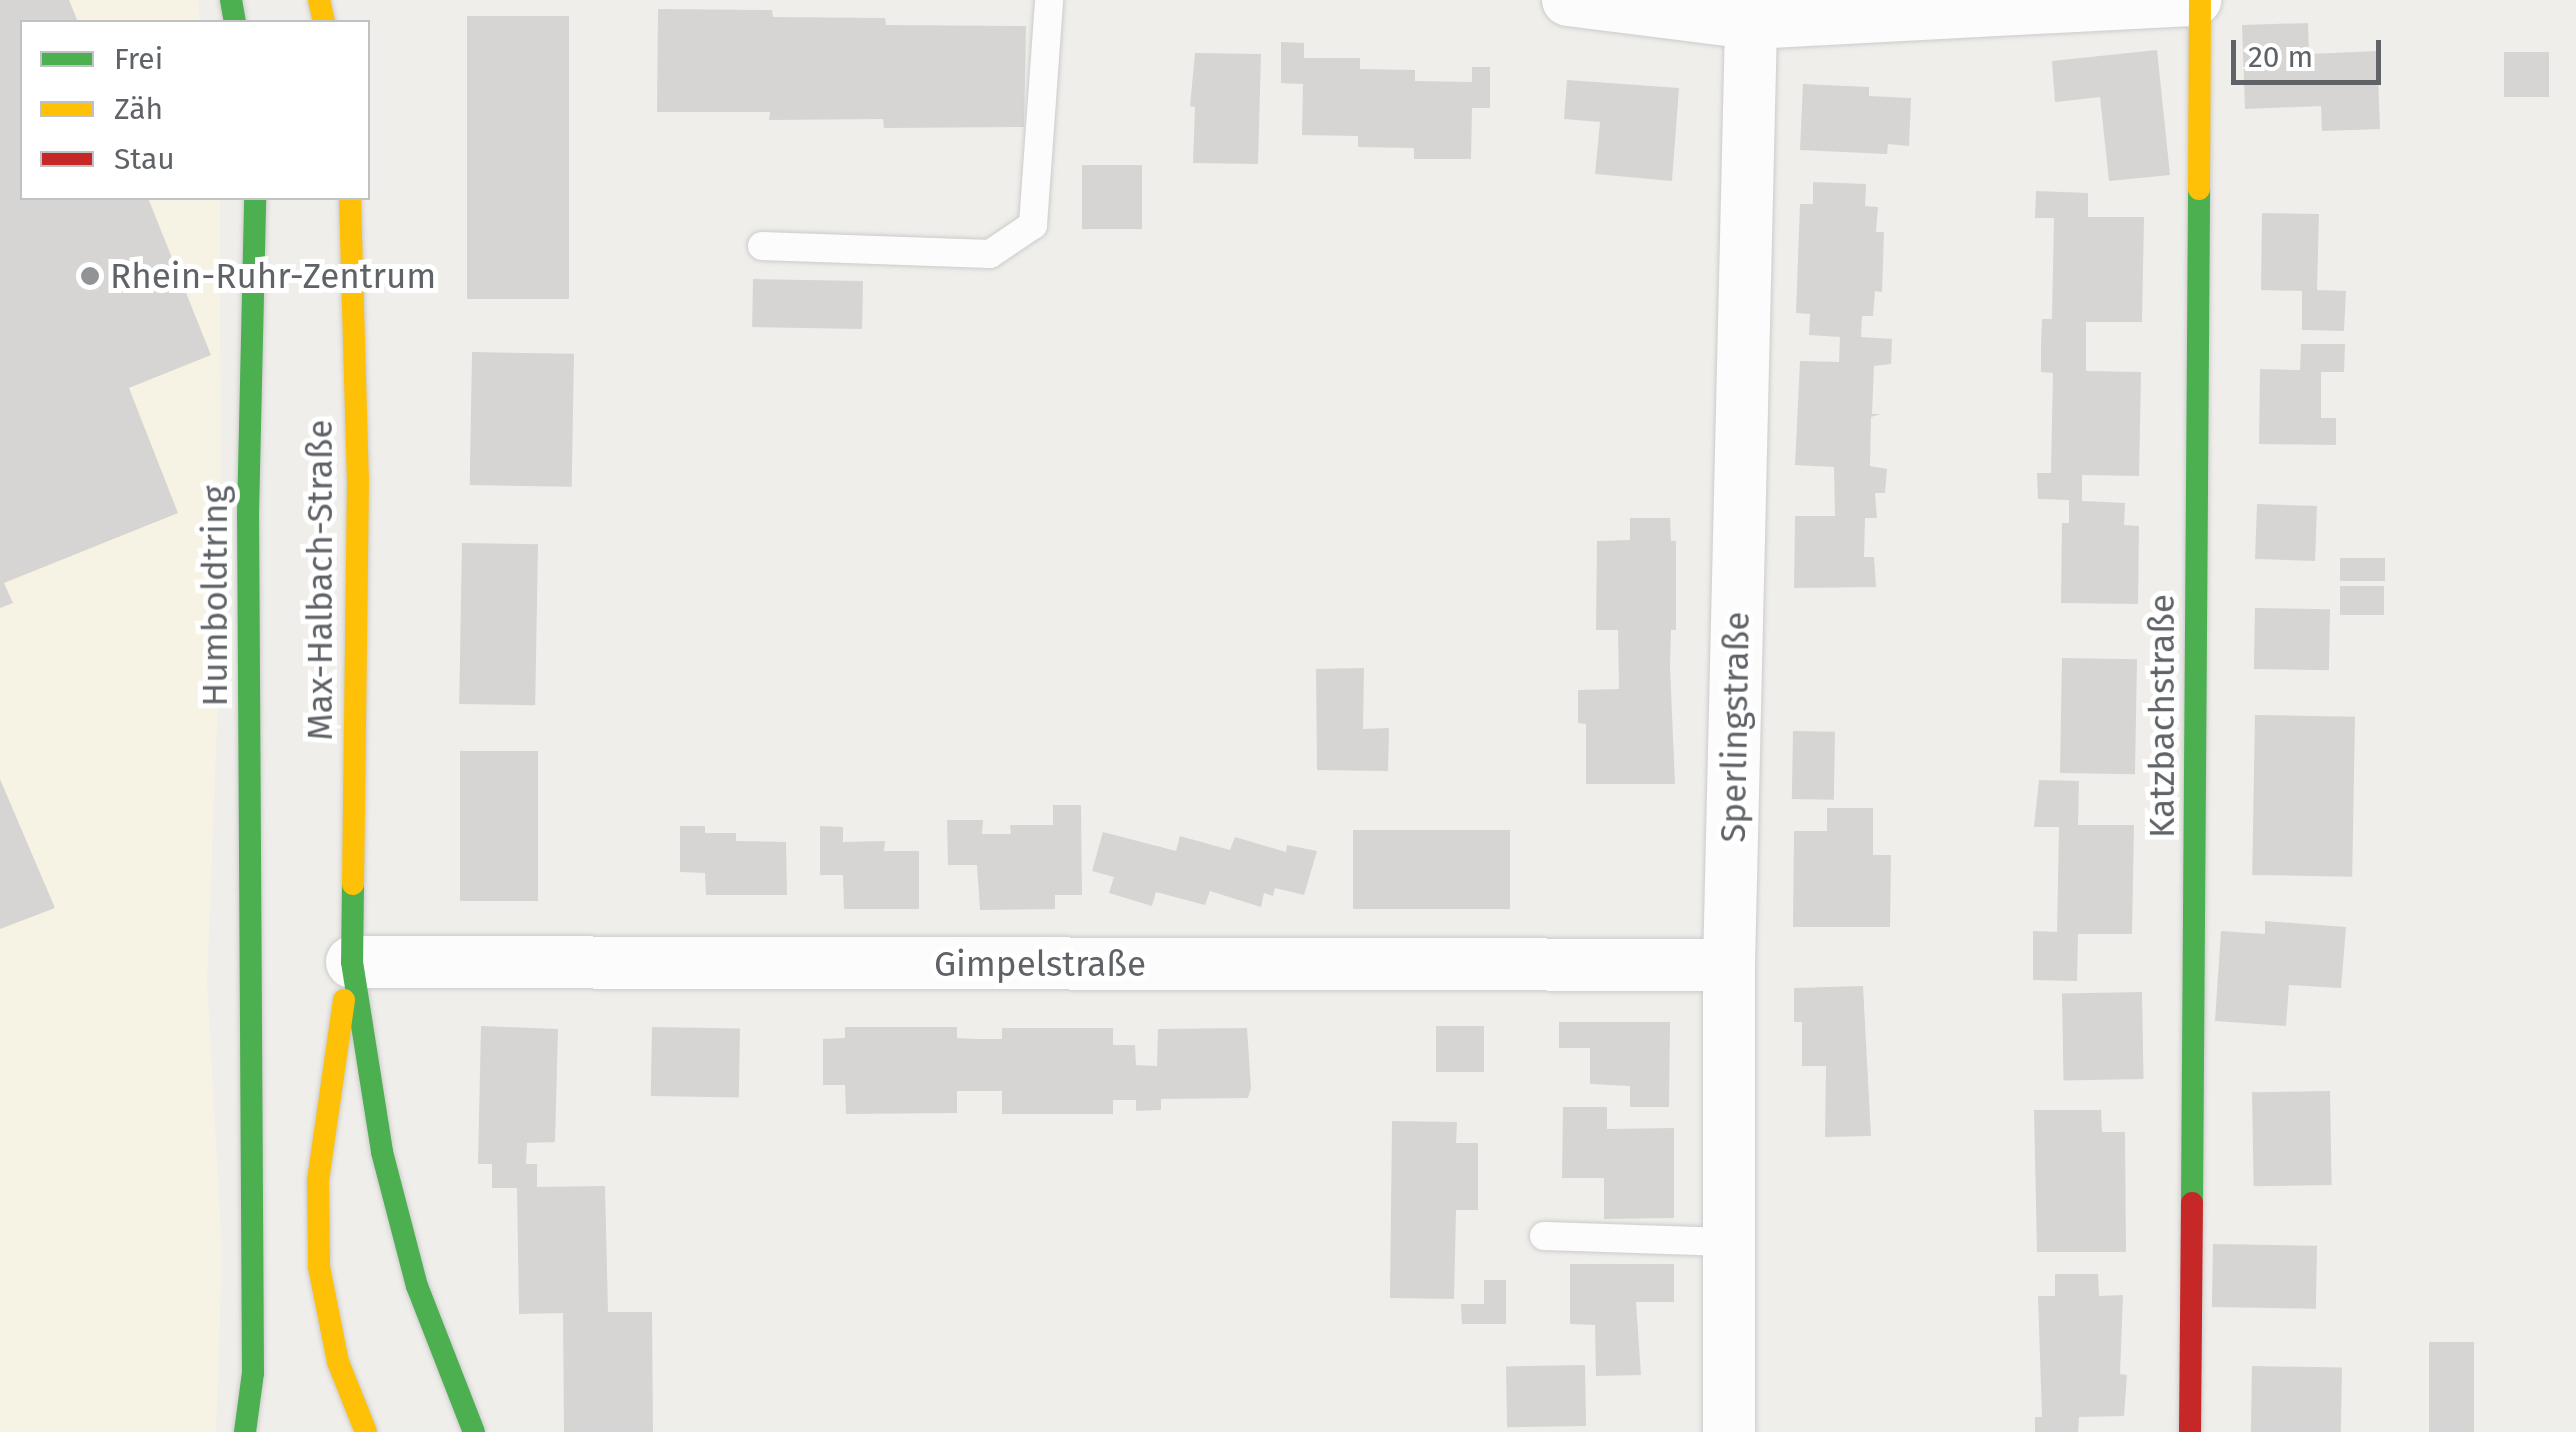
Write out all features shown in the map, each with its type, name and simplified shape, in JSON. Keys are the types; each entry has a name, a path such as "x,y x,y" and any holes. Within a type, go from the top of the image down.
{"street":[{"path":"1568,0 1751,23 2198,0"},
{"name":"Katzbachstraße","path":"2190,1432 2198,0"},
{"name":"Sperlingstraße","path":"1729,1432 1729,965 1751,23"},
{"name":"Humboldtring","path":"244,1432 253,1373 248,515 256,200"},
{"name":"Max-Halbach-Straße","path":"350,200 358,479 352,962 382,1152 417,1286 474,1432"},
{"name":"Gimpelstraße","path":"352,962 1729,965"},
{"name":"Max-Halbach-Straße","path":"352,962 330,1068 318,1181 319,1267 338,1362 366,1432"},
{"name":"Humboldtring","path":"252,995 278,1070"},
{"path":"298,1125 318,1181"}],"lane":[{"path":"762,246 990,254 1032,224 1049,0"},
{"path":"1544,1236 1729,1242"}],"shaded area":[{"name":"Rhein-Ruhr-Zentrum","path":"0,0 198,0 200,20 20,20 20,200 220,200 221,622 207,981 222,1255 216,1432 0,1432"}],"building":[{"name":"Rhein-Ruhr-Zentrum","path":"0,0 69,0 77,20 20,20 20,200 149,200 211,355 129,388 178,513 4,583 13,603 0,608"},
{"path":"658,9 772,10 773,17 885,18 886,25 1026,26 1024,127 884,128 883,119 769,120 770,112 657,112"},
{"path":"467,16 569,16 569,299 467,299"},
{"path":"2308,23 2309,54 2377,51 2380,129 2322,131 2321,106 2245,109 2242,25"},
{"path":"1281,42 1304,43 1304,58 1360,58 1360,69 1415,70 1415,81 1472,82 1472,67 1490,67 1490,108 1472,108 1471,159 1414,159 1414,148 1358,147 1358,136 1302,135 1303,84 1281,83"},
{"path":"2157,50 2170,175 2109,181 2100,97 2055,102 2052,61"},
{"path":"2504,52 2549,52 2549,97 2504,97"},
{"path":"1195,53 1261,54 1258,164 1193,163 1195,107 1190,106"},
{"path":"1567,80 1679,88 1672,181 1595,174 1600,122 1564,119"},
{"path":"1803,84 1869,87 1869,96 1911,98 1909,146 1888,144 1887,154 1800,150"},
{"path":"1082,165 1142,165 1142,229 1082,229"},
{"path":"1813,182 1866,184 1865,206 1878,207 1876,232 1884,232 1882,292 1875,291 1873,316 1862,316 1861,337 1892,339 1891,364 1874,366 1872,414 1881,414 1871,417 1870,466 1887,469 1885,493 1875,493 1877,518 1865,518 1864,557 1874,557 1876,587 1794,588 1795,516 1835,516 1834,467 1795,465 1800,361 1839,362 1840,337 1809,335 1810,314 1796,313 1800,204 1813,204"},
{"path":"2036,191 2088,193 2088,217 2144,217 2142,322 2086,322 2086,371 2141,372 2139,476 2082,475 2082,501 2125,503 2124,525 2139,526 2138,604 2061,603 2062,523 2069,523 2069,500 2038,499 2037,473 2051,473 2053,373 2041,372 2041,345 2042,319 2052,319 2054,218 2035,218"},
{"path":"2262,213 2319,214 2317,290 2346,291 2344,331 2302,330 2302,291 2261,290"},
{"path":"753,279 863,281 862,329 752,327"},
{"path":"2301,344 2345,344 2344,372 2321,372 2321,418 2336,418 2336,445 2259,444 2260,369 2300,370"},
{"path":"472,352 574,354 572,487 470,485"},
{"path":"2257,504 2317,506 2315,561 2255,559"},
{"path":"1630,518 1670,518 1671,541 1676,541 1676,630 1671,630 1670,667 1675,784 1586,784 1586,724 1578,723 1578,690 1619,689 1618,630 1596,630 1597,541 1630,540"},
{"path":"462,543 538,544 535,705 459,704"},
{"path":"2340,558 2385,558 2385,581 2340,581"},
{"path":"2340,586 2384,586 2384,615 2340,615"},
{"path":"2255,608 2330,609 2329,670 2254,669"},
{"path":"2062,658 2137,659 2135,774 2060,773"},
{"path":"1364,668 1363,729 1389,728 1388,771 1317,770 1316,669"},
{"path":"2255,715 2355,717 2352,877 2252,875"},
{"path":"1793,731 1835,732 1834,800 1792,799"},
{"path":"460,751 538,751 538,901 460,901"},
{"path":"0,779 55,908 0,929"},
{"path":"2039,780 2079,781 2078,825 2134,825 2132,934 2078,934 2077,981 2033,980 2033,931 2057,932 2059,827 2034,827"},
{"path":"1053,805 1081,805 1082,895 1055,895 1055,909 980,910 977,865 948,865 947,820 983,820 982,834 1011,834 1010,825 1053,825"},
{"path":"1827,808 1873,808 1873,855 1891,855 1890,927 1793,927 1794,831 1827,831"},
{"path":"680,826 705,826 705,833 736,833 736,841 786,842 787,895 706,895 705,873 680,872"},
{"path":"820,826 843,827 843,842 885,841 884,851 919,851 919,909 844,909 843,875 820,875"},
{"path":"1353,830 1510,830 1510,909 1353,909"},
{"path":"1103,832 1176,851 1180,836 1230,850 1235,837 1286,852 1287,845 1317,851 1304,895 1275,888 1273,896 1264,893 1261,907 1210,891 1205,905 1156,892 1152,906 1109,893 1114,877 1092,871"},
{"path":"2265,921 2346,927 2341,988 2289,985 2286,1026 2215,1021 2221,931 2265,934"},
{"path":"1863,986 1871,1136 1825,1137 1826,1066 1802,1066 1802,1022 1794,1022 1794,988"},
{"path":"2142,992 2144,1079 2064,1080 2062,993"},
{"path":"1559,1022 1670,1022 1669,1107 1630,1107 1630,1086 1590,1084 1590,1048 1559,1048"},
{"path":"481,1026 558,1029 555,1142 527,1143 526,1164 537,1164 537,1187 605,1186 608,1312 652,1312 653,1432 564,1432 563,1313 519,1314 517,1188 492,1188 492,1164 478,1164"},
{"path":"1436,1026 1484,1026 1484,1072 1436,1072"},
{"path":"652,1027 740,1029 739,1098 651,1096"},
{"path":"845,1027 957,1027 957,1038 979,1039 1002,1039 1002,1028 1113,1028 1113,1045 1135,1045 1136,1065 1157,1066 1158,1029 1247,1028 1251,1088 1248,1098 1161,1099 1161,1110 1136,1111 1136,1100 1113,1100 1113,1114 1002,1114 1002,1091 957,1091 957,1113 846,1114 845,1085 823,1085 823,1039 845,1038"},
{"path":"2330,1091 2332,1185 2254,1186 2252,1092"},
{"path":"1563,1107 1607,1107 1607,1129 1674,1128 1674,1218 1604,1219 1604,1178 1562,1178"},
{"path":"2034,1110 2101,1110 2102,1132 2125,1132 2126,1252 2037,1252"},
{"path":"1392,1121 1457,1122 1456,1143 1478,1143 1478,1210 1456,1210 1454,1299 1390,1298"},
{"path":"2213,1244 2317,1246 2316,1309 2212,1307"},
{"path":"1570,1264 1674,1264 1674,1302 1636,1302 1641,1375 1596,1376 1595,1325 1570,1324"},
{"path":"2055,1274 2098,1274 2099,1296 2123,1295 2120,1374 2127,1375 2124,1416 2079,1417 2078,1432 2035,1432 2035,1417 2042,1417 2038,1296 2055,1296"},
{"path":"1484,1280 1506,1280 1506,1324 1462,1324 1461,1304 1484,1304"},
{"path":"2429,1342 2474,1342 2474,1432 2429,1432"},
{"path":"1585,1365 1586,1426 1507,1427 1506,1366"},
{"path":"2252,1366 2342,1368 2341,1432 2251,1432"}],"traffic: fast":[{"path":"231,0 235,20"},
{"path":"2192,1203 2199,189"},
{"path":"245,1432 253,1373 248,515 255,200"},
{"path":"353,884 352,962 382,1152 417,1286 474,1432"}],"traffic: slow":[{"path":"319,0 324,20"},
{"path":"2199,189 2200,0"},
{"path":"350,200 358,479 353,884"},
{"path":"344,1000 318,1181 319,1267 338,1362 366,1432"}],"traffic: jam":[{"path":"2190,1432 2192,1203"}],"place":[{"name":"Rhein-Ruhr-Zentrum","path":"90,276"}]}
